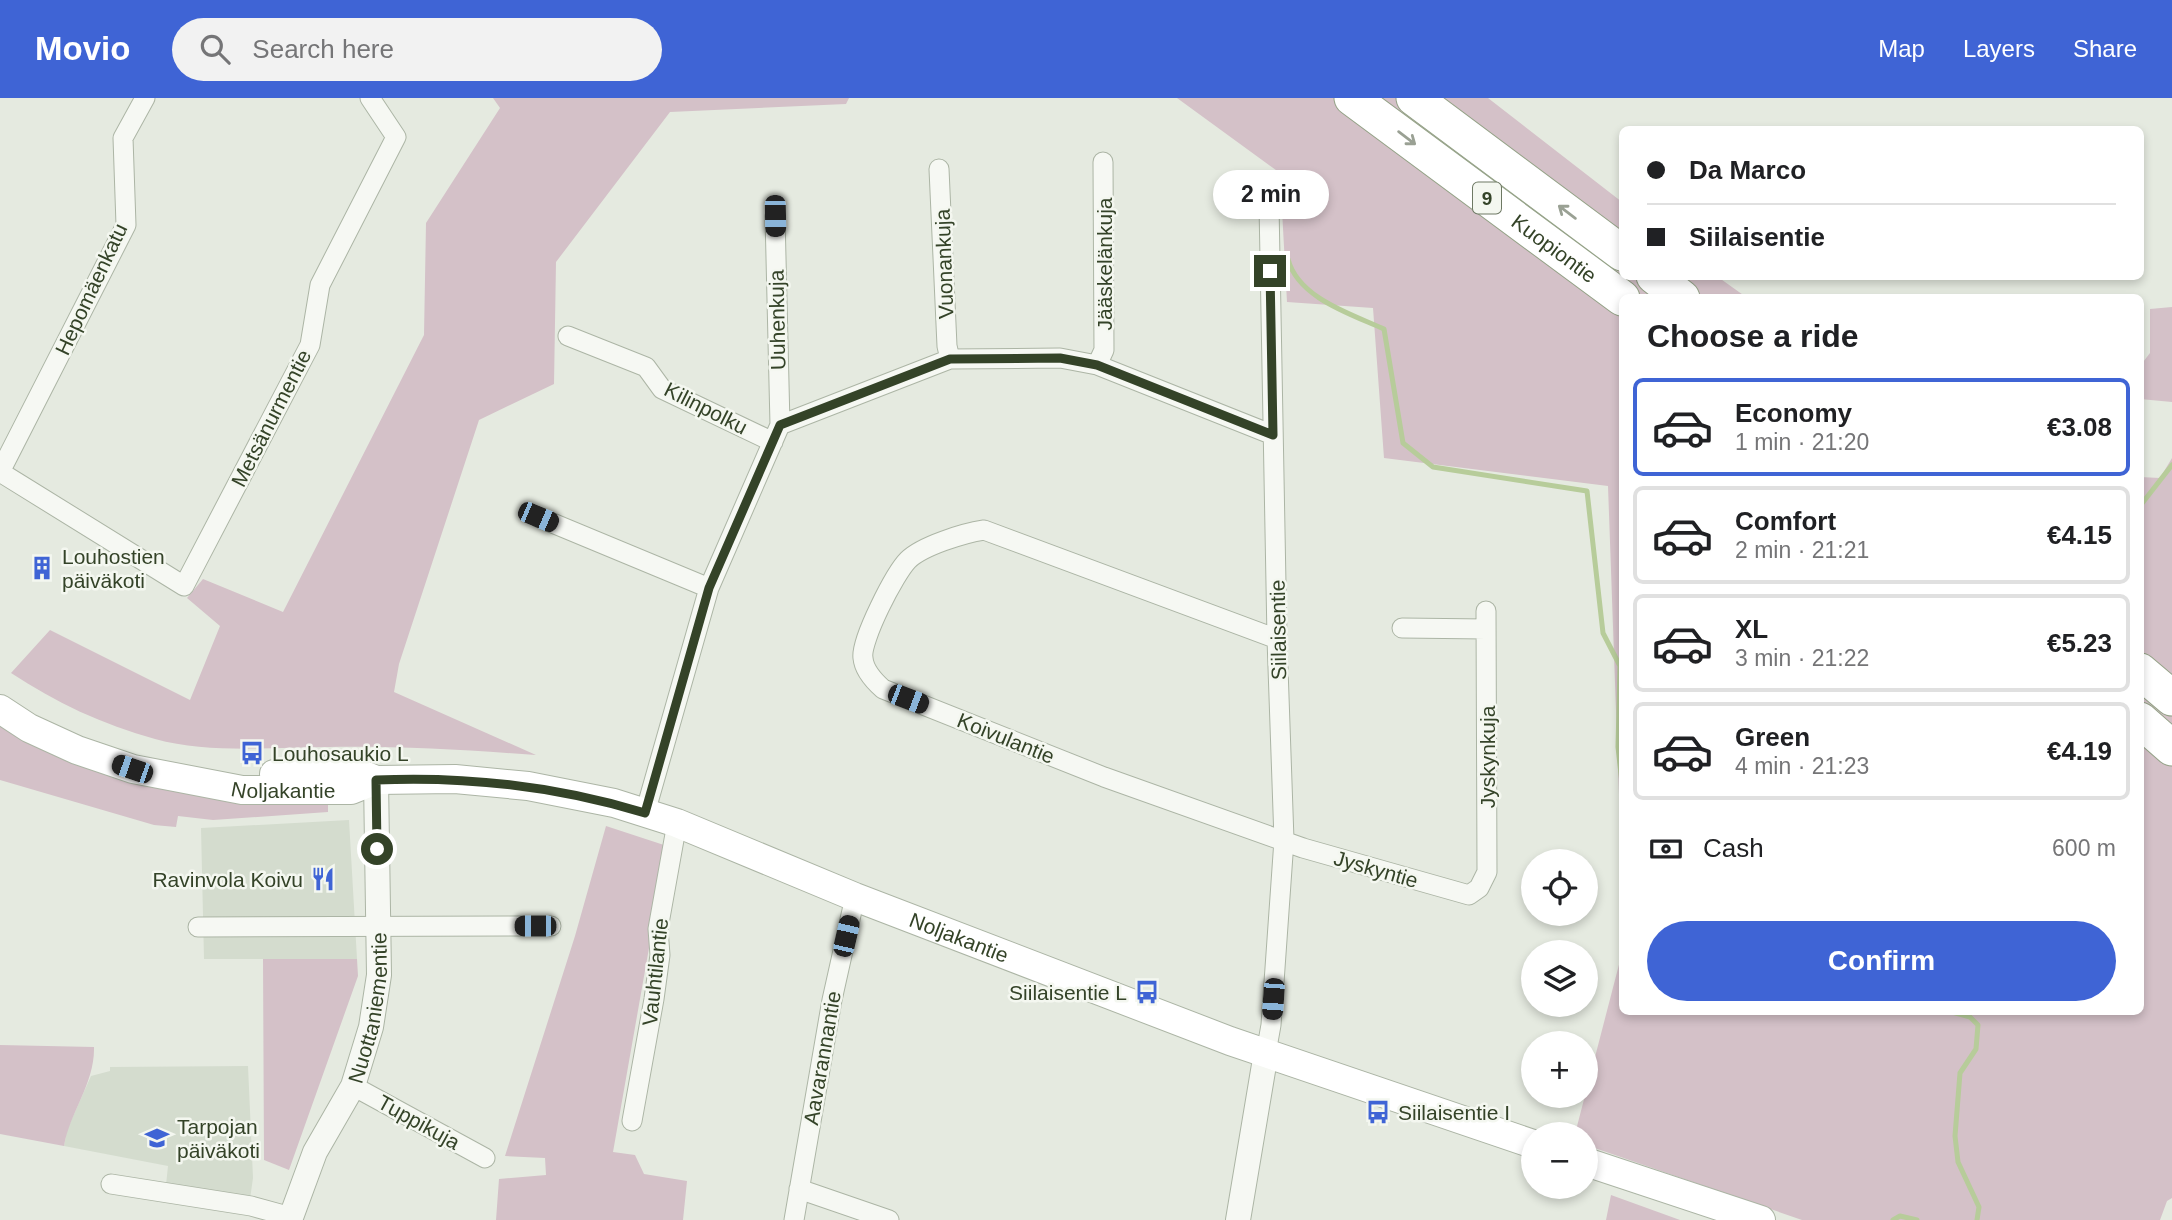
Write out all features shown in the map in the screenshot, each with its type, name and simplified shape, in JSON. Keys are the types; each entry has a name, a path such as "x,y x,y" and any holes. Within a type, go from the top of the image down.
{"highway":[{"name":"Kuopiontie","path":"1352,98 1619,296"},
{"name":"Kuopiontie","path":"1414,98 1619,251"},
{"path":"1659,280 1677,294"},
{"path":"2144,674 2172,698"},
{"path":"2144,724 2172,748"}],"main road":[{"name":"Noljakantie","path":"0,709 77,750 132,769 191,780 350,769 376,780 455,779 504,783 571,793 645,813 677,823 855,897 1266,1053 1521,1140"},
{"path":"1598,1165 1750,1218"}],"street":[{"name":"Hepomäenkatu","path":"0,472 126,225 123,138 145,98"},
{"name":"Metsänurmentie","path":"0,472 184,586 310,345 320,285 396,137 370,98"},
{"name":"Jääskelänkuja","path":"1097,365 1104,350 1103,162"},
{"name":"Vuonankuja","path":"939,169 950,359"},
{"name":"Siilaisentie","path":"1266,1053 1271,1025 1284,840 1277,639 1269,205"},
{"name":"Uuhenkuja","path":"775,216 777,433"},
{"name":"Kilinpolku","path":"568,336 646,367 662,388 777,433"},
{"path":"645,813 709,588 777,433 950,359 1060,358 1097,365 1273,435"},
{"path":"538,517 709,588"},
{"name":"Koivulantie","path":"1277,639 984,530 965,533 909,558 898,574 863,645 863,659 874,681 883,689 1104,776 1284,840"},
{"name":"Jyskynkuja","path":"1402,628 1486,620 1487,872 1479,888 1469,895"},
{"name":"Nuottaniementie","path":"290,1219 315,1152 353,1086 376,1003 376,780"},
{"name":"Vauhtilantie","path":"632,1121 654,999 660,955 658,929 677,823"},
{"name":"Jyskyntie","path":"1284,840 1303,848 1469,895"},
{"name":"Aavarannantie","path":"794,1220 832,1000 855,897"},
{"path":"198,928 551,926"},
{"path":"1238,1220 1266,1053"},
{"name":"Tuppikuja","path":"353,1086 485,1158"},
{"path":"111,1184 251,1206 290,1219"},
{"path":"799,1189 889,1220"}],"shaded area":[{"path":"493,98 849,98 846,104 670,112 556,262 554,384 479,420 399,664 394,692 536,755 407,748 242,749 176,744 98,720 45,694 11,673 50,630 190,700 220,626 187,598 203,579 283,612 424,335 426,223 500,108"},
{"path":"1177,98 1488,98 1619,200 1619,280 1722,280 1742,294 1619,294 1619,795 1608,486 1384,458 1373,308 1287,302 1280,173"},
{"path":"2172,307 2172,402 2144,399 2144,361 2150,353 2150,309"},
{"path":"2172,458 2172,1198 2167,1201 2160,1220 1802,1220 1598,1149 1598,1122 1578,1122 1582,1108 1598,1108 1598,1045 1619,965 1619,1015 2144,1015 2144,477 2160,478"},
{"path":"0,721 59,753 328,798 328,812 213,820 178,816 176,827 154,825 0,780"},
{"path":"349,820 357,959 204,959 201,828"},
{"path":"606,826 667,846 613,1152 635,1155 644,1174 687,1181 683,1220 496,1220 499,1179 546,1175 545,1158 505,1156 575,936"},
{"path":"263,959 357,959 358,976 289,1170 264,1160"},
{"path":"0,1045 94,1047 91,1073 71,1121 64,1146 0,1134"},
{"name":"Tarpojan päiväkoti","path":"248,1066 253,1178 250,1199 166,1185 168,1166 64,1146 67,1130 91,1076 110,1071 110,1067"},
{"path":"1611,1195 1680,1220 1606,1220"}],"waterway":[{"path":"1288,259 1294,273 1314,294 1342,311 1384,329 1403,443 1433,467 1587,491 1603,633 1619,664"},
{"path":"2144,501 2172,465"},
{"path":"1619,706 1619,756"},
{"path":"1963,1015 1970,1017 1978,1025 1976,1049 1960,1073 1955,1136 1958,1162 1979,1207 1977,1220"},
{"path":"1893,1220 1900,1216 1917,1220"}],"place":[{"name":"Louhostien päiväkoti","path":"42,568"},
{"name":"Louhosaukio L","path":"252,753"},
{"name":"Ravinvola Koivu","path":"323,879"},
{"name":"Siilaisentie L","path":"1147,992"},
{"name":"Siilaisentie I","path":"1378,1112"},
{"name":"Tarpojan päiväkoti","path":"157,1138"}],"route":[{"path":"377,849 376,780 414,778 494,782 571,793 645,813 709,588 780,425 950,359 1060,358 1097,365 1273,435 1270,271"}]}
